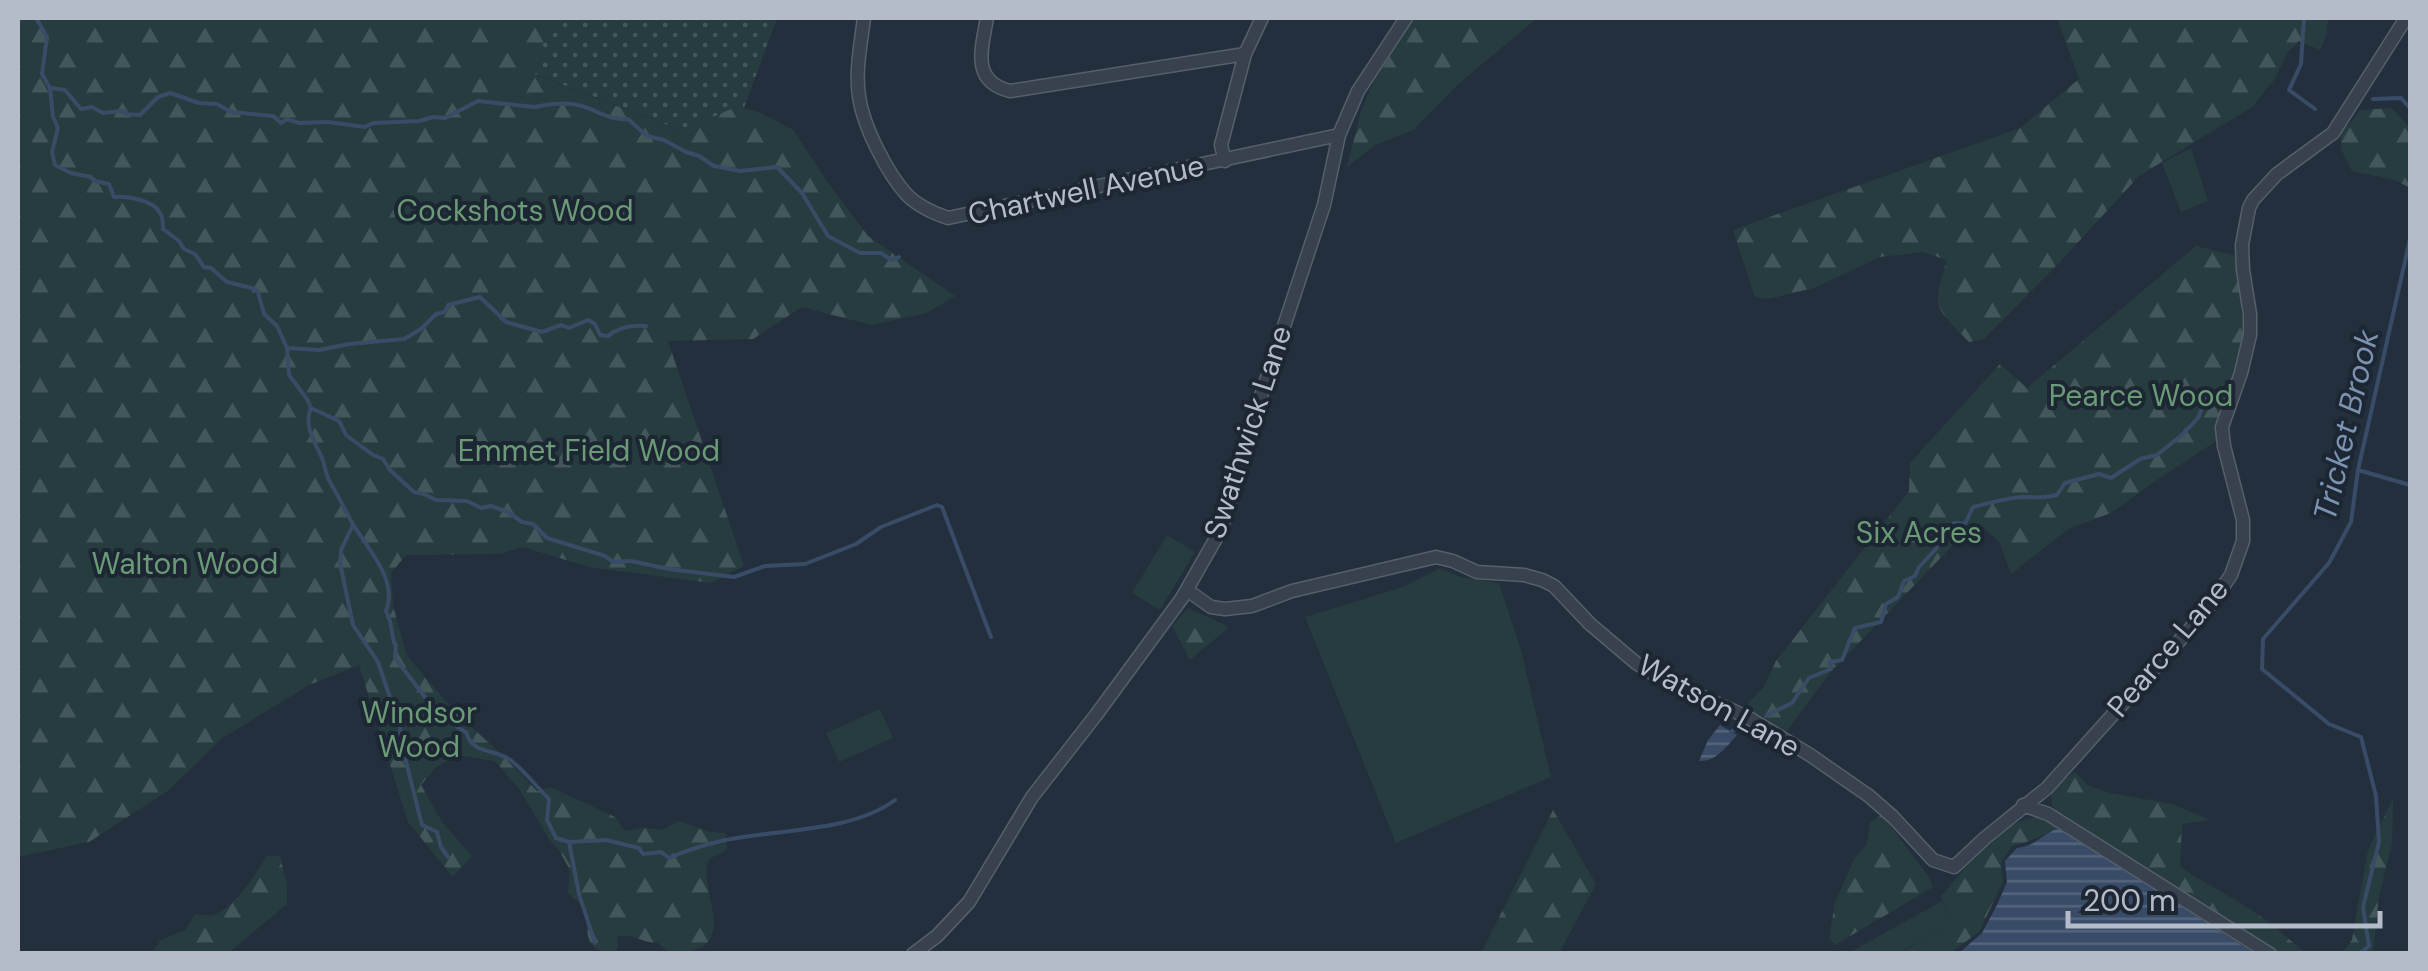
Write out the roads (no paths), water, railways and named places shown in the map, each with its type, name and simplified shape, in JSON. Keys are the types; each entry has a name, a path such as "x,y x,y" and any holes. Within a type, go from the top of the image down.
{"street":[{"name":"Chartwell Avenue","path":"864,18 858,74 863,114 891,173 908,196 929,212 948,218 1339,135"},
{"path":"987,18 980,55 982,71 996,88 1010,92 1245,54"},
{"path":"1225,161 1222,146 1245,54 1262,18"},
{"name":"Swathwick Lane","path":"913,954 970,902 1032,797 1186,590 1226,516 1252,423 1324,205 1339,135 1358,91 1406,18"},
{"name":"Pearce Lane","path":"2047,788 2206,611 2231,575 2243,541 2243,520 2222,427 2250,335 2242,244 2249,208 2277,174 2333,134 2406,18"},
{"name":"Watson Lane","path":"1186,590 1211,607 1252,606 1292,591 1436,557 1477,572 1542,580 1554,586 1590,624 1636,663 1749,718 1810,755 1894,816 1933,860 1954,867 2047,788"},
{"path":"2047,788 2048,814"},
{"path":"2023,806 2048,814 2270,954"}],"water":[{"path":"1720,725 1737,735 1716,756 1699,761 1708,740"},
{"path":"2057,829 2254,953 1959,953 1982,933 1997,905 2007,882 2005,861 2017,848"}],"waterway":[{"path":"36,18 47,37 42,74 50,88 58,128 52,152 55,165 109,184 114,197 152,205 161,215 163,229 195,254 204,267 227,282 258,292 264,314 277,326 287,348 289,375 311,408 339,421 346,435 383,459 414,492 436,500 467,501 481,508 491,506 533,524 547,538 613,562 631,561 734,577 765,566 805,564 937,505 942,507 991,637"},
{"name":"Tricket Brook","path":"2304,18 2301,64 2289,90 2315,109"},
{"path":"51,88 65,90 81,109 92,107 103,113 122,111 140,115 158,97 170,93 199,103 217,104 231,112 273,116 281,123 287,119 365,127 373,123 445,118 478,101 535,107 578,105 609,117 628,119 647,136 664,140 714,166 740,171 777,167 802,193 828,236 860,253 881,253 891,260 899,257"},
{"name":"Tricket Brook","path":"2373,99 2401,98 2410,108"},
{"name":"Tricket Brook","path":"2359,954 2369,946 2363,907 2379,842 2376,796 2361,737 2329,724 2262,669 2263,639 2329,563 2351,522 2358,470 2410,239"},
{"path":"287,348 319,350 404,339 436,314 445,312 448,305 480,297 506,322 542,332 588,320 600,335 608,336 626,327 646,326"},
{"path":"1767,715 1792,703 1809,678 1831,669 1830,662 1842,660 1855,628 1881,622 1886,604 1898,597 1904,581 1915,576 1954,523 1965,524 1973,507 2010,498 2057,495 2065,483 2099,474 2111,478 2140,459 2157,455 2183,434 2198,418 2207,396"},
{"path":"311,408 309,427 328,477 384,575 395,658 441,718 466,732 474,745 513,762 549,799 547,820 556,838 569,842 606,840 639,848 643,854 661,852 669,858 721,841 857,819 895,800"},
{"path":"2358,470 2410,485"},
{"path":"353,525 341,550 340,563 353,625 378,662 392,703 399,710 401,742 422,825 437,832 448,857"},
{"path":"1731,732 1744,723 1752,726"},
{"path":"569,842 579,894 595,943"}],"park label":[{"name":"Cockshots Wood","path":"515,211"},
{"name":"Pearce Wood","path":"2141,396"},
{"name":"Emmet Field Wood","path":"589,451"},
{"name":"Six Acres","path":"1919,533"},
{"name":"Walton Wood","path":"185,564"},
{"name":"Windsor Wood","path":"419,730"}]}
